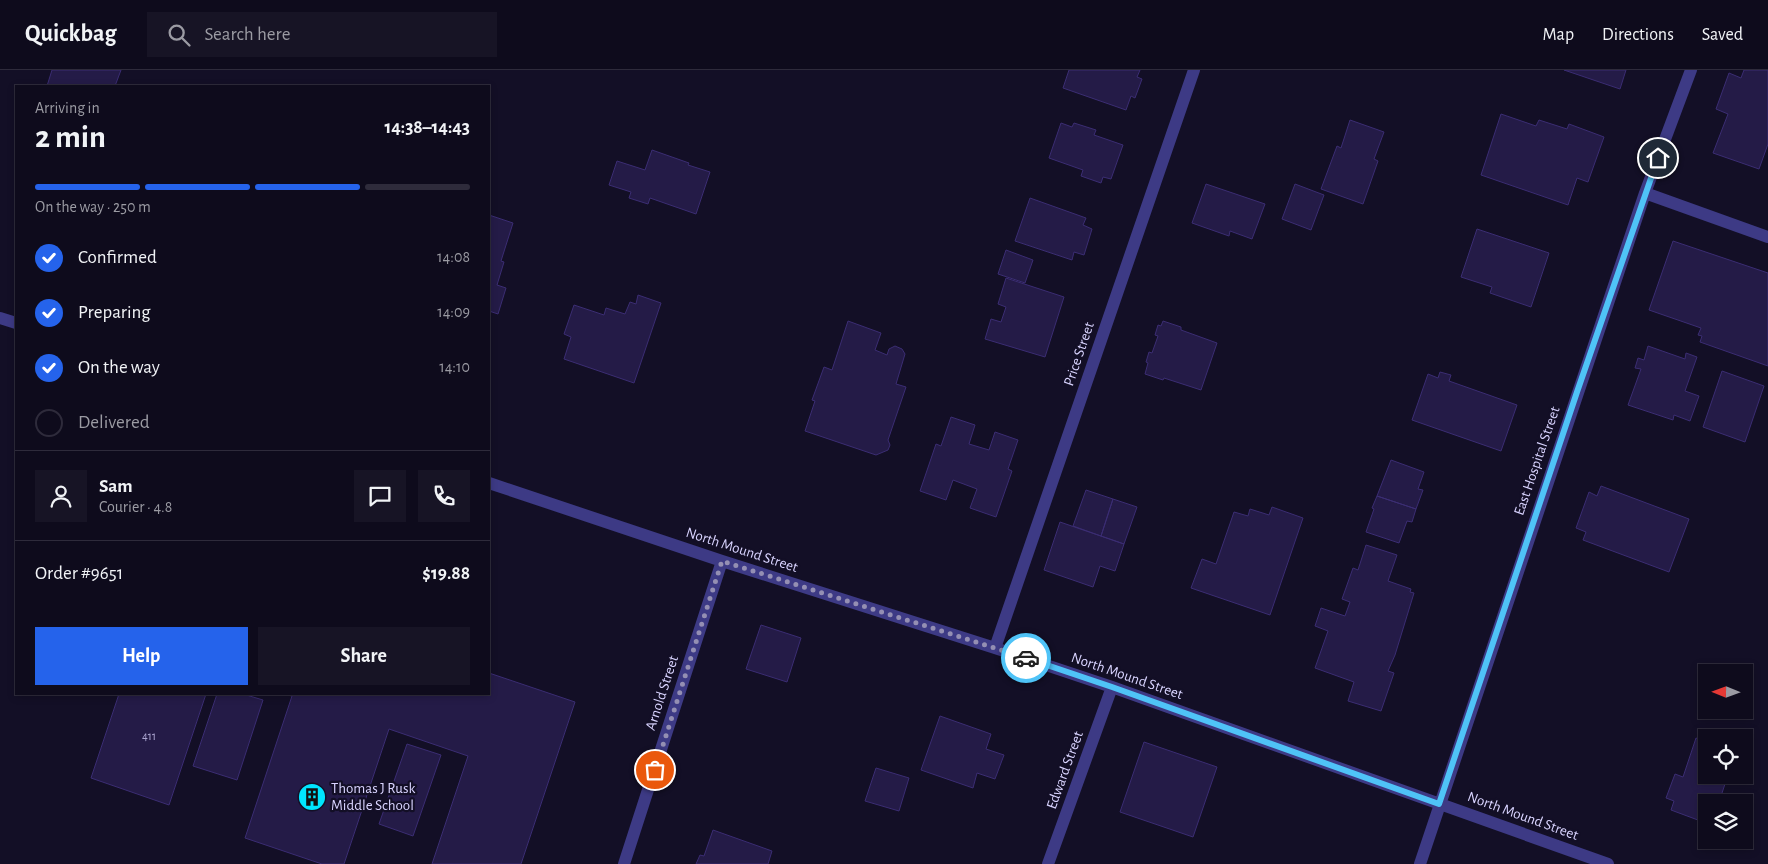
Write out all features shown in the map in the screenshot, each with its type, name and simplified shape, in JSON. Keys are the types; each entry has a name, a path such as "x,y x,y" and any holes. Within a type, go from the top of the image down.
{"street":[{"name":"Price Street","path":"995,648 1194,70"},
{"name":"East Hospital Street","path":"1420,864 1645,192 1691,70"},
{"path":"1645,192 1768,237"},
{"path":"0,318 15,323"},
{"name":"North Mound Street","path":"490,483 722,561 1112,687 1608,864"},
{"name":"Arnold Street","path":"624,864 722,561"},
{"name":"Edward Street","path":"1048,864 1112,687"}],"building":[{"path":"52,70 121,70 115,85 47,85"},
{"path":"1069,70 1140,70 1137,77 1142,79 1135,98 1131,96 1126,110 1063,88"},
{"path":"1564,70 1626,70 1620,89"},
{"path":"1744,70 1768,70 1768,144 1759,169 1713,153 1728,114 1716,109 1729,73 1741,78"},
{"path":"1501,114 1536,126 1539,120 1567,129 1569,124 1604,137 1588,182 1577,178 1568,205 1481,175"},
{"path":"1350,120 1384,132 1374,159 1378,161 1363,204 1321,189 1337,146 1341,148"},
{"path":"1061,123 1072,127 1074,123 1096,130 1094,135 1123,145 1111,179 1103,177 1101,183 1081,176 1083,170 1049,158"},
{"path":"652,150 710,172 696,214 650,198 648,204 629,198 631,192 609,185 617,161 645,170"},
{"path":"1206,184 1265,204 1252,239 1230,231 1229,236 1192,223"},
{"path":"1295,184 1324,195 1311,230 1282,219"},
{"path":"1030,198 1086,218 1083,225 1092,229 1084,255 1074,252 1072,260 1015,241"},
{"path":"490,215 513,223 501,261 504,262 497,285 506,288 498,314 490,311"},
{"path":"1477,229 1549,253 1531,307 1490,293 1492,287 1461,277"},
{"path":"1673,241 1768,273 1768,366 1700,342 1702,336 1698,335 1701,328 1649,310"},
{"path":"1006,250 1033,260 1025,283 998,274"},
{"path":"1006,278 1064,297 1045,357 985,339 991,319 1001,322 1006,307 998,304"},
{"path":"638,295 661,303 634,383 564,359 571,337 564,334 574,305 604,315 606,308 625,314 630,302 636,304"},
{"path":"848,321 881,333 875,350 887,355 889,349 895,346 902,349 905,354 896,384 906,387 888,440 890,445 888,450 876,455 805,431 815,401 812,400 824,367 832,370"},
{"path":"1163,321 1181,327 1181,330 1217,343 1201,390 1145,374 1149,352 1152,353 1158,336 1155,335 1158,325 1161,326"},
{"path":"1648,346 1685,359 1686,353 1697,357 1685,391 1699,396 1690,421 1674,415 1673,420 1628,405 1641,369 1635,368 1638,358 1644,360"},
{"path":"1722,371 1764,386 1745,442 1703,427"},
{"path":"1440,372 1451,375 1449,381 1517,405 1501,451 1412,420 1428,374 1438,378"},
{"path":"951,417 975,425 969,444 989,450 995,432 1018,440 1008,469 1012,471 996,517 970,508 977,489 953,480 946,500 920,491 936,444 941,446"},
{"path":"1391,460 1424,472 1418,489 1423,490 1416,509 1377,496"},
{"path":"1601,486 1689,519 1669,572 1583,540 1586,532 1576,528 1589,492 1597,496"},
{"path":"1086,490 1113,499 1101,536 1073,526"},
{"path":"1377,496 1416,509 1412,522 1407,521 1399,543 1366,532"},
{"path":"1113,499 1137,507 1124,544 1101,536"},
{"path":"1272,507 1303,518 1270,615 1191,588 1202,559 1216,564 1234,512 1248,516 1250,509 1269,515"},
{"path":"1060,522 1124,544 1115,571 1100,566 1093,587 1044,570"},
{"path":"1366,545 1397,555 1388,581 1411,589 1410,592 1414,593 1395,655 1388,671 1394,673 1381,711 1348,701 1354,682 1315,668 1328,631 1315,626 1321,608 1345,616 1350,602 1342,599 1353,568 1358,570"},
{"path":"761,625 801,638 787,682 746,669"},
{"name":"Thomas J Rusk Middle School","path":"490,673 575,702 521,864 432,864 468,756 389,729 344,864 322,864 245,838 292,696 288,695 490,695"},
{"path":"119,695 206,695 169,805 91,778"},
{"path":"217,695 246,695 263,700 237,780 193,766"},
{"path":"940,716 991,734 986,749 1004,755 995,779 977,773 973,788 921,770"},
{"path":"1696,738 1698,739 1698,784 1725,784 1722,794 1698,794 1698,820 1671,810 1674,801 1666,798 1675,774 1683,777"},
{"path":"1144,742 1217,767 1193,837 1120,812"},
{"path":"407,744 441,755 413,836 379,824"},
{"path":"876,768 909,778 899,811 865,801"},
{"path":"713,830 772,851 768,864 696,864 700,855 704,856"}],"way so far":[{"path":"655,770 722,561 1026,658"}],"place":[{"name":"Thomas J Rusk Middle School","path":"312,797"}],"route":[{"path":"1026,658 1439,804 1577,392 1658,158"}]}
